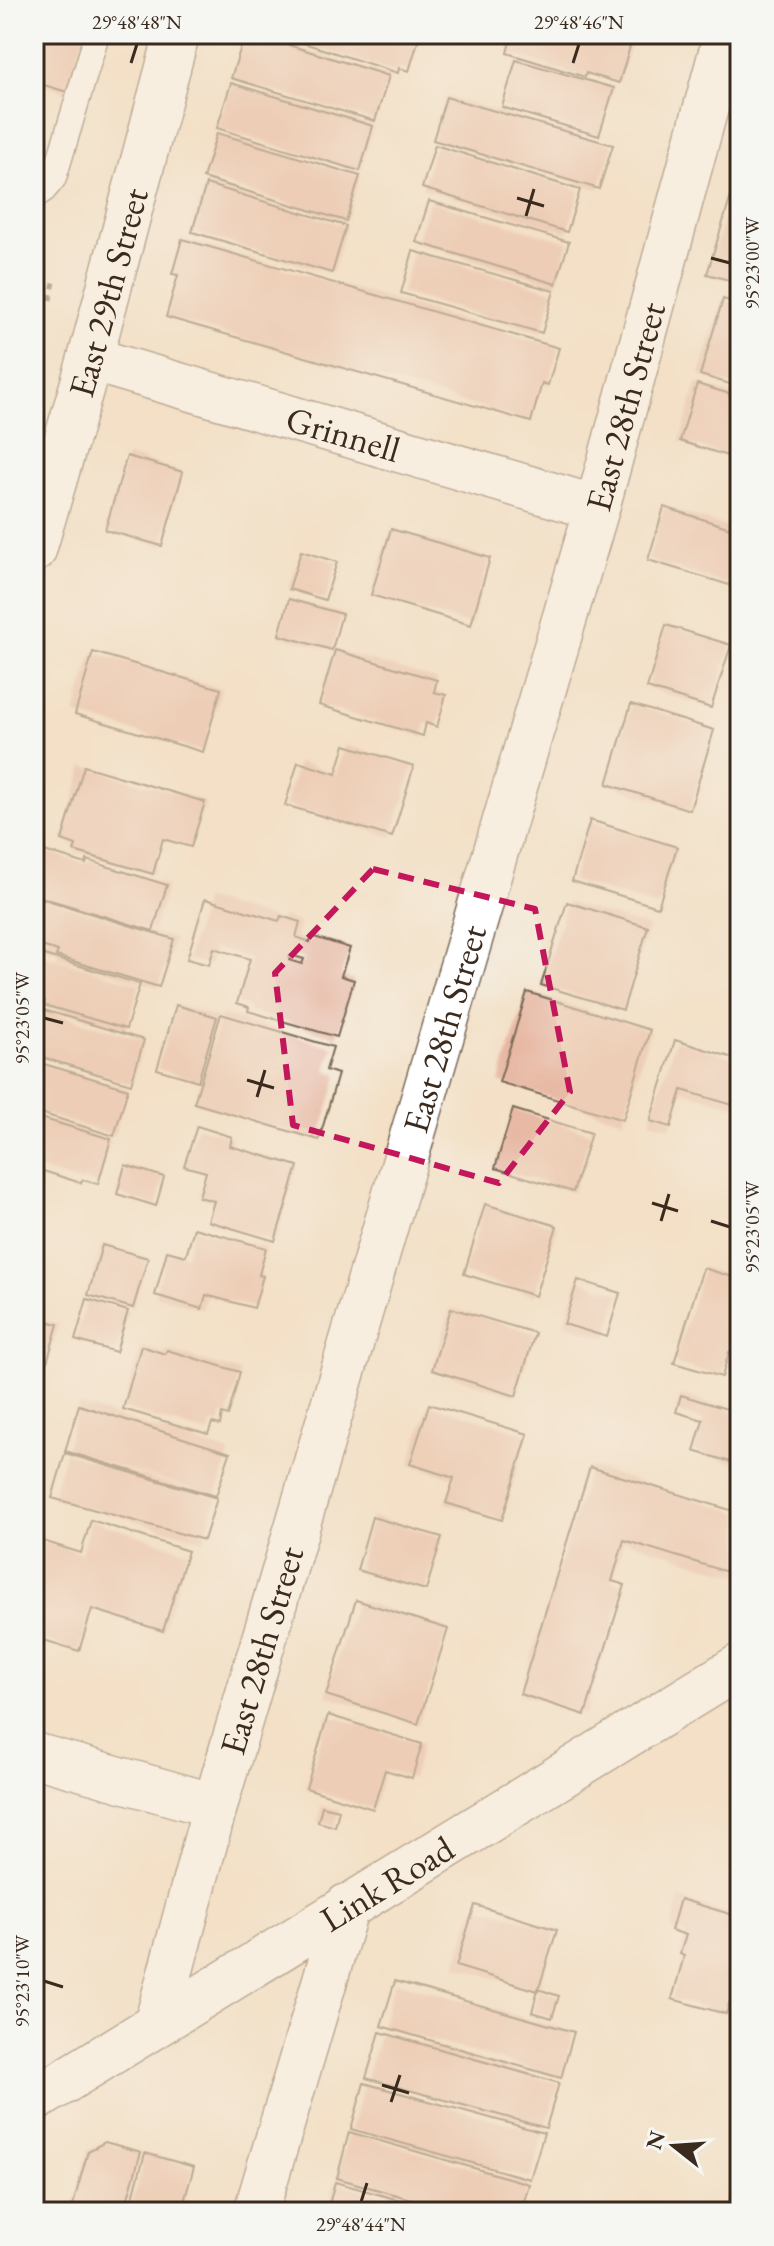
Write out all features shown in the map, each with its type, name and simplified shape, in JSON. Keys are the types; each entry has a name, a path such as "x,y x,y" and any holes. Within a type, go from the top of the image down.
{"street":[{"name":"East 29th Street","path":"34,550 90,359 177,34"},
{"name":"East 28th Street","path":"157,2022 215,1806 597,508 726,34"},
{"name":"Grinnell","path":"90,359 597,508"},
{"name":"Link Road","path":"34,2100 740,1666"},
{"path":"34,1755 215,1806"},
{"path":"256,2212 347,1906"}],"lane":[{"path":"34,197 54,178 97,34"}],"path":[{"path":"50,300 54,282"}],"highlighted area":[{"path":"373,869 535,909 570,1092 499,1183 293,1125 275,973"}],"building":[{"path":"34,34 84,34 67,92 34,82"},
{"path":"245,34 389,76 375,121 231,78"},
{"path":"275,34 410,34 419,38 409,71 399,68 398,73"},
{"path":"512,34 614,34 632,40 619,83 586,73 585,77 507,53"},
{"path":"516,60 614,88 599,136 502,107"},
{"path":"231,83 373,126 360,171 217,128"},
{"path":"446,97 613,145 599,189 433,140"},
{"path":"217,133 360,176 346,221 203,178"},
{"path":"435,145 580,190 567,232 422,188"},
{"path":"740,167 740,283 707,274"},
{"path":"206,184 346,226 332,273 192,232"},
{"path":"429,201 569,242 556,284 416,242"},
{"path":"182,239 559,348 548,385 542,383 531,422 166,317 178,275 172,274"},
{"path":"413,251 554,291 542,333 401,293"},
{"path":"723,299 740,304 740,387 700,375"},
{"path":"697,384 740,397 740,460 680,441"},
{"path":"127,456 183,472 162,546 105,530"},
{"path":"664,507 740,531 739,588 648,560"},
{"path":"391,529 490,558 471,625 371,595"},
{"path":"301,551 337,562 325,600 289,589"},
{"path":"289,599 342,614 332,650 279,635"},
{"path":"666,625 731,645 711,708 647,688"},
{"path":"335,650 437,680 434,692 446,695 437,727 426,723 423,736 319,705"},
{"path":"93,652 221,689 203,752 75,714"},
{"path":"631,704 714,730 690,810 607,784"},
{"path":"345,745 414,766 392,837 285,805 298,762 336,774"},
{"path":"84,766 205,802 191,847 163,839 153,874 74,851 76,845 62,840"},
{"path":"590,820 677,847 658,907 572,881"},
{"path":"38,849 86,864 87,860 167,885 153,931 34,895 34,853"},
{"path":"34,896 174,939 159,987 56,956 58,951 34,944"},
{"path":"205,899 279,921 281,916 300,922 296,937 310,942 311,936 350,948 341,976 354,980 337,1037 248,1011 249,1007 237,1003 250,959 214,948 209,965 187,959","holes":["290,955 304,959 302,964 289,960"]},
{"path":"567,902 648,927 623,1010 541,985"},
{"path":"34,952 140,984 126,1029 44,1005 45,1001 34,998"},
{"path":"527,992 650,1030 623,1120 499,1082"},
{"path":"176,1005 217,1017 198,1081 157,1069"},
{"path":"34,1007 144,1040 131,1084 34,1055"},
{"path":"221,1014 333,1047 326,1070 338,1074 319,1140 194,1103"},
{"path":"675,1040 740,1060 740,1093 736,1106 682,1090 671,1127 650,1121"},
{"path":"34,1061 128,1089 114,1136 34,1111"},
{"path":"513,1109 591,1133 573,1192 495,1168"},
{"path":"34,1116 111,1139 98,1184 83,1180 81,1183 34,1168"},
{"path":"197,1126 232,1137 230,1146 298,1166 275,1241 208,1221 214,1201 199,1197 206,1172 184,1166"},
{"path":"125,1165 164,1177 156,1206 117,1194"},
{"path":"34,1177 42,1179 35,1203 34,1203"},
{"path":"485,1204 557,1226 535,1296 464,1274"},
{"path":"740,1218 740,1254 729,1251"},
{"path":"194,1228 266,1248 259,1275 263,1276 254,1308 206,1295 202,1309 155,1295 167,1251 186,1256"},
{"path":"102,1245 148,1258 133,1308 88,1295"},
{"path":"703,1268 740,1279 740,1355 729,1352 722,1377 674,1363"},
{"path":"578,1280 620,1293 607,1337 564,1324"},
{"path":"87,1299 128,1311 116,1352 75,1340"},
{"path":"451,1308 535,1333 516,1396 432,1370"},
{"path":"39,1319 58,1324 41,1383 34,1381 34,1331"},
{"path":"141,1346 165,1354 167,1350 240,1372 228,1416 222,1414 220,1425 212,1423 208,1434 123,1409"},
{"path":"681,1395 740,1413 740,1465 694,1451 703,1420 676,1412"},
{"path":"429,1404 528,1434 502,1520 446,1503 454,1478 410,1464"},
{"path":"79,1405 230,1453 216,1496 65,1451"},
{"path":"65,1453 217,1498 204,1540 52,1498"},
{"path":"590,1467 740,1513 740,1576 624,1540 612,1581 625,1585 585,1715 520,1694"},
{"path":"372,1517 442,1537 426,1590 357,1570"},
{"path":"91,1520 188,1551 163,1631 92,1609 79,1651 34,1637 34,1538 81,1553"},
{"path":"356,1600 448,1629 418,1724 326,1695"},
{"path":"328,1715 422,1744 412,1778 385,1770 373,1809 306,1788"},
{"path":"322,1806 339,1810 335,1827 318,1822"},
{"path":"740,1840 740,1871 731,1868"},
{"path":"680,1899 740,1917 740,1979 737,1978 726,2014 672,1999 684,1956 680,1954 686,1935 671,1930"},
{"path":"475,1905 557,1930 538,1991 456,1966"},
{"path":"395,1981 574,2032 561,2078 381,2026"},
{"path":"538,1989 559,1996 552,2018 532,2012"},
{"path":"380,2032 559,2083 546,2128 366,2078"},
{"path":"364,2083 544,2133 530,2179 351,2129"},
{"path":"349,2132 529,2184 521,2212 456,2212 337,2178"},
{"path":"105,2142 141,2152 124,2212 71,2212 88,2151"},
{"path":"145,2153 194,2167 181,2212 129,2212"},
{"path":"739,2168 740,2212 726,2212"},
{"path":"335,2182 438,2211 438,2212 327,2212"}]}
